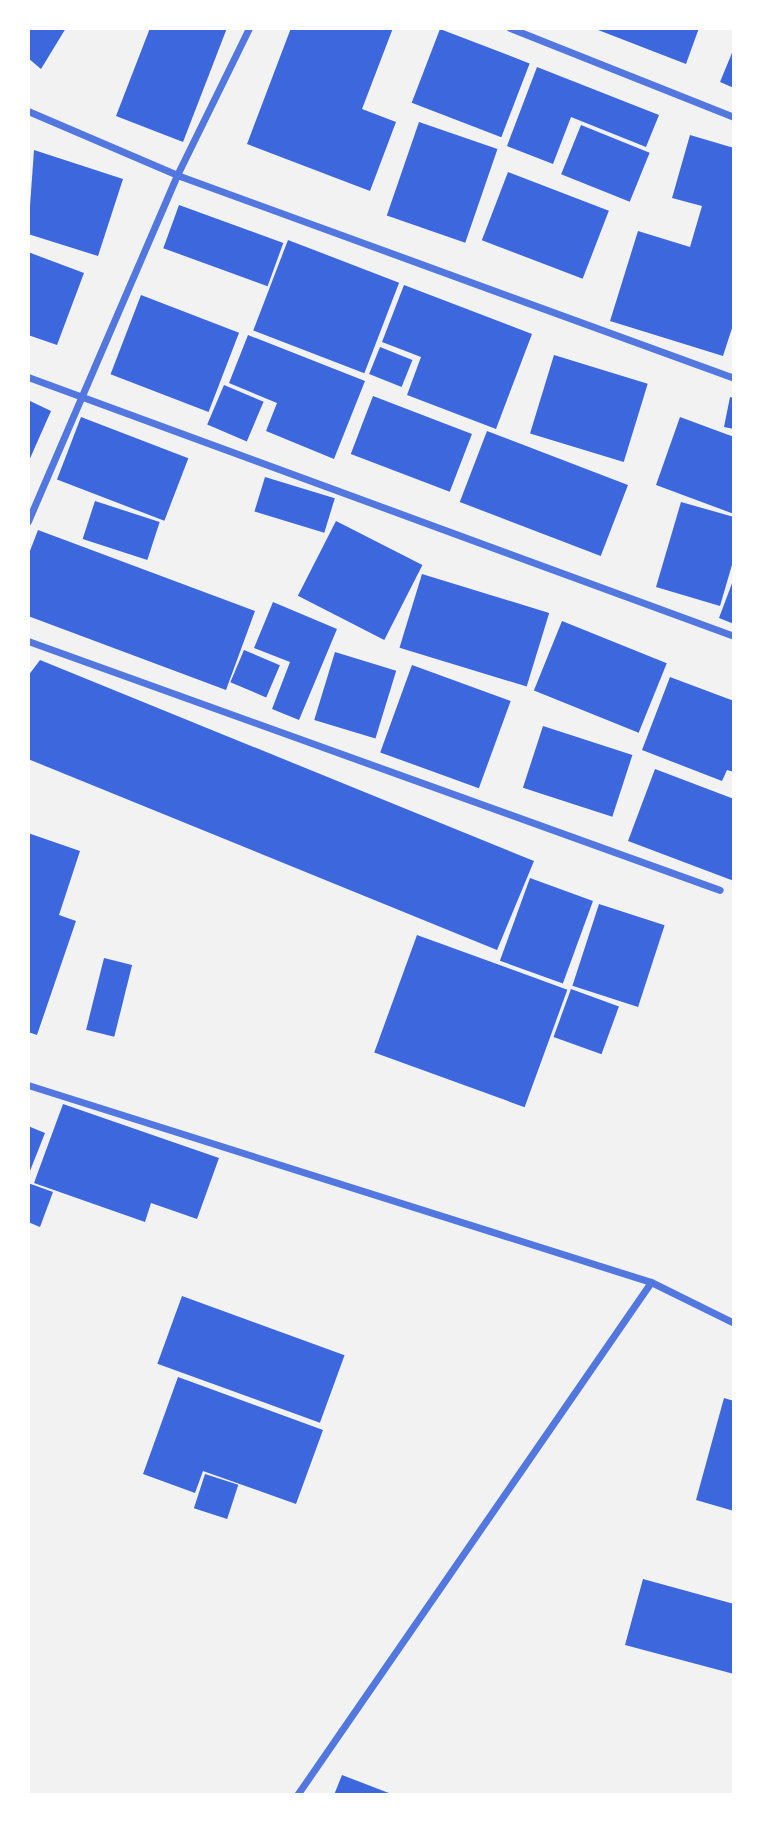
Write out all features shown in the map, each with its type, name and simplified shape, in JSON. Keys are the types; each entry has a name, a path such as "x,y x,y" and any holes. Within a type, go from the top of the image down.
{"street":[{"path":"28,522 78,397 177,175 249,28"},
{"path":"510,28 734,117"},
{"path":"28,111 177,175 734,378"},
{"path":"28,377 734,636"},
{"path":"28,641 720,890"},
{"path":"28,1085 651,1282 734,1323"},
{"path":"297,1795 651,1282"}],"building":[{"path":"28,28 66,28 41,69 28,58"},
{"path":"150,28 227,28 183,142 116,116"},
{"path":"291,28 393,28 362,109 396,122 370,191 247,144"},
{"path":"593,28 699,28 686,64"},
{"path":"440,29 530,63 501,137 412,103"},
{"path":"734,48 734,88 720,82"},
{"path":"537,67 659,115 646,147 571,117 553,164 507,146"},
{"path":"419,122 497,149 465,243 387,216"},
{"path":"581,125 650,153 630,202 561,174"},
{"path":"690,135 734,148 734,322 723,356 610,321 638,231 690,247 702,206 672,198"},
{"path":"34,150 123,179 98,256 28,234"},
{"path":"508,172 609,211 583,279 482,240"},
{"path":"179,205 283,243 268,286 163,248"},
{"path":"288,240 399,283 364,373 253,331"},
{"path":"28,252 84,273 57,345 28,335"},
{"path":"404,285 532,334 496,429 407,395 421,357 382,342"},
{"path":"141,295 239,333 209,412 111,374"},
{"path":"248,335 365,381 334,459 266,431 277,403 229,383"},
{"path":"380,347 412,360 402,387 369,374"},
{"path":"554,355 648,384 624,462 530,433"},
{"path":"224,385 264,402 247,441 207,425"},
{"path":"373,396 472,434 450,492 351,454"},
{"path":"730,397 734,398 734,429 724,427"},
{"path":"28,400 51,411 28,463"},
{"path":"81,417 188,458 164,521 57,480"},
{"path":"680,417 734,437 734,514 656,485"},
{"path":"487,431 628,485 601,556 460,502"},
{"path":"265,477 335,498 324,533 254,511"},
{"path":"95,501 160,522 147,560 83,539"},
{"path":"681,502 734,517 734,558 720,606 656,587"},
{"path":"336,521 422,565 384,640 298,596"},
{"path":"38,530 255,611 226,690 28,616 28,556"},
{"path":"422,574 549,613 527,687 399,648"},
{"path":"734,578 734,624 719,618"},
{"path":"273,602 337,629 299,720 272,709 290,662 254,648"},
{"path":"562,621 667,663 639,733 534,691"},
{"path":"244,650 280,665 266,697 230,682"},
{"path":"335,652 396,671 375,739 314,720"},
{"path":"40,660 534,861 497,950 28,759 28,676"},
{"path":"412,665 511,701 479,788 380,752"},
{"path":"670,677 734,701 734,772 727,770 722,781 642,750"},
{"path":"543,726 632,755 612,817 523,788"},
{"path":"655,769 734,799 734,881 628,841"},
{"path":"28,833 80,851 59,915 76,921 37,1035 28,1032"},
{"path":"530,878 593,901 563,984 500,961"},
{"path":"599,904 665,925 638,1007 572,986"},
{"path":"417,935 567,990 525,1107 374,1052"},
{"path":"104,958 132,965 114,1037 86,1030"},
{"path":"571,989 619,1006 601,1054 554,1037"},
{"path":"63,1104 219,1158 197,1219 151,1203 145,1222 34,1183"},
{"path":"28,1126 45,1133 28,1176"},
{"path":"28,1183 53,1192 40,1227 28,1222"},
{"path":"182,1296 345,1355 320,1423 157,1364"},
{"path":"178,1377 323,1430 296,1504 203,1471 195,1493 143,1474"},
{"path":"724,1398 734,1401 734,1511 696,1500"},
{"path":"205,1474 238,1485 227,1519 194,1508"},
{"path":"643,1579 734,1604 734,1674 625,1645"},
{"path":"342,1775 394,1795 334,1795"}]}
